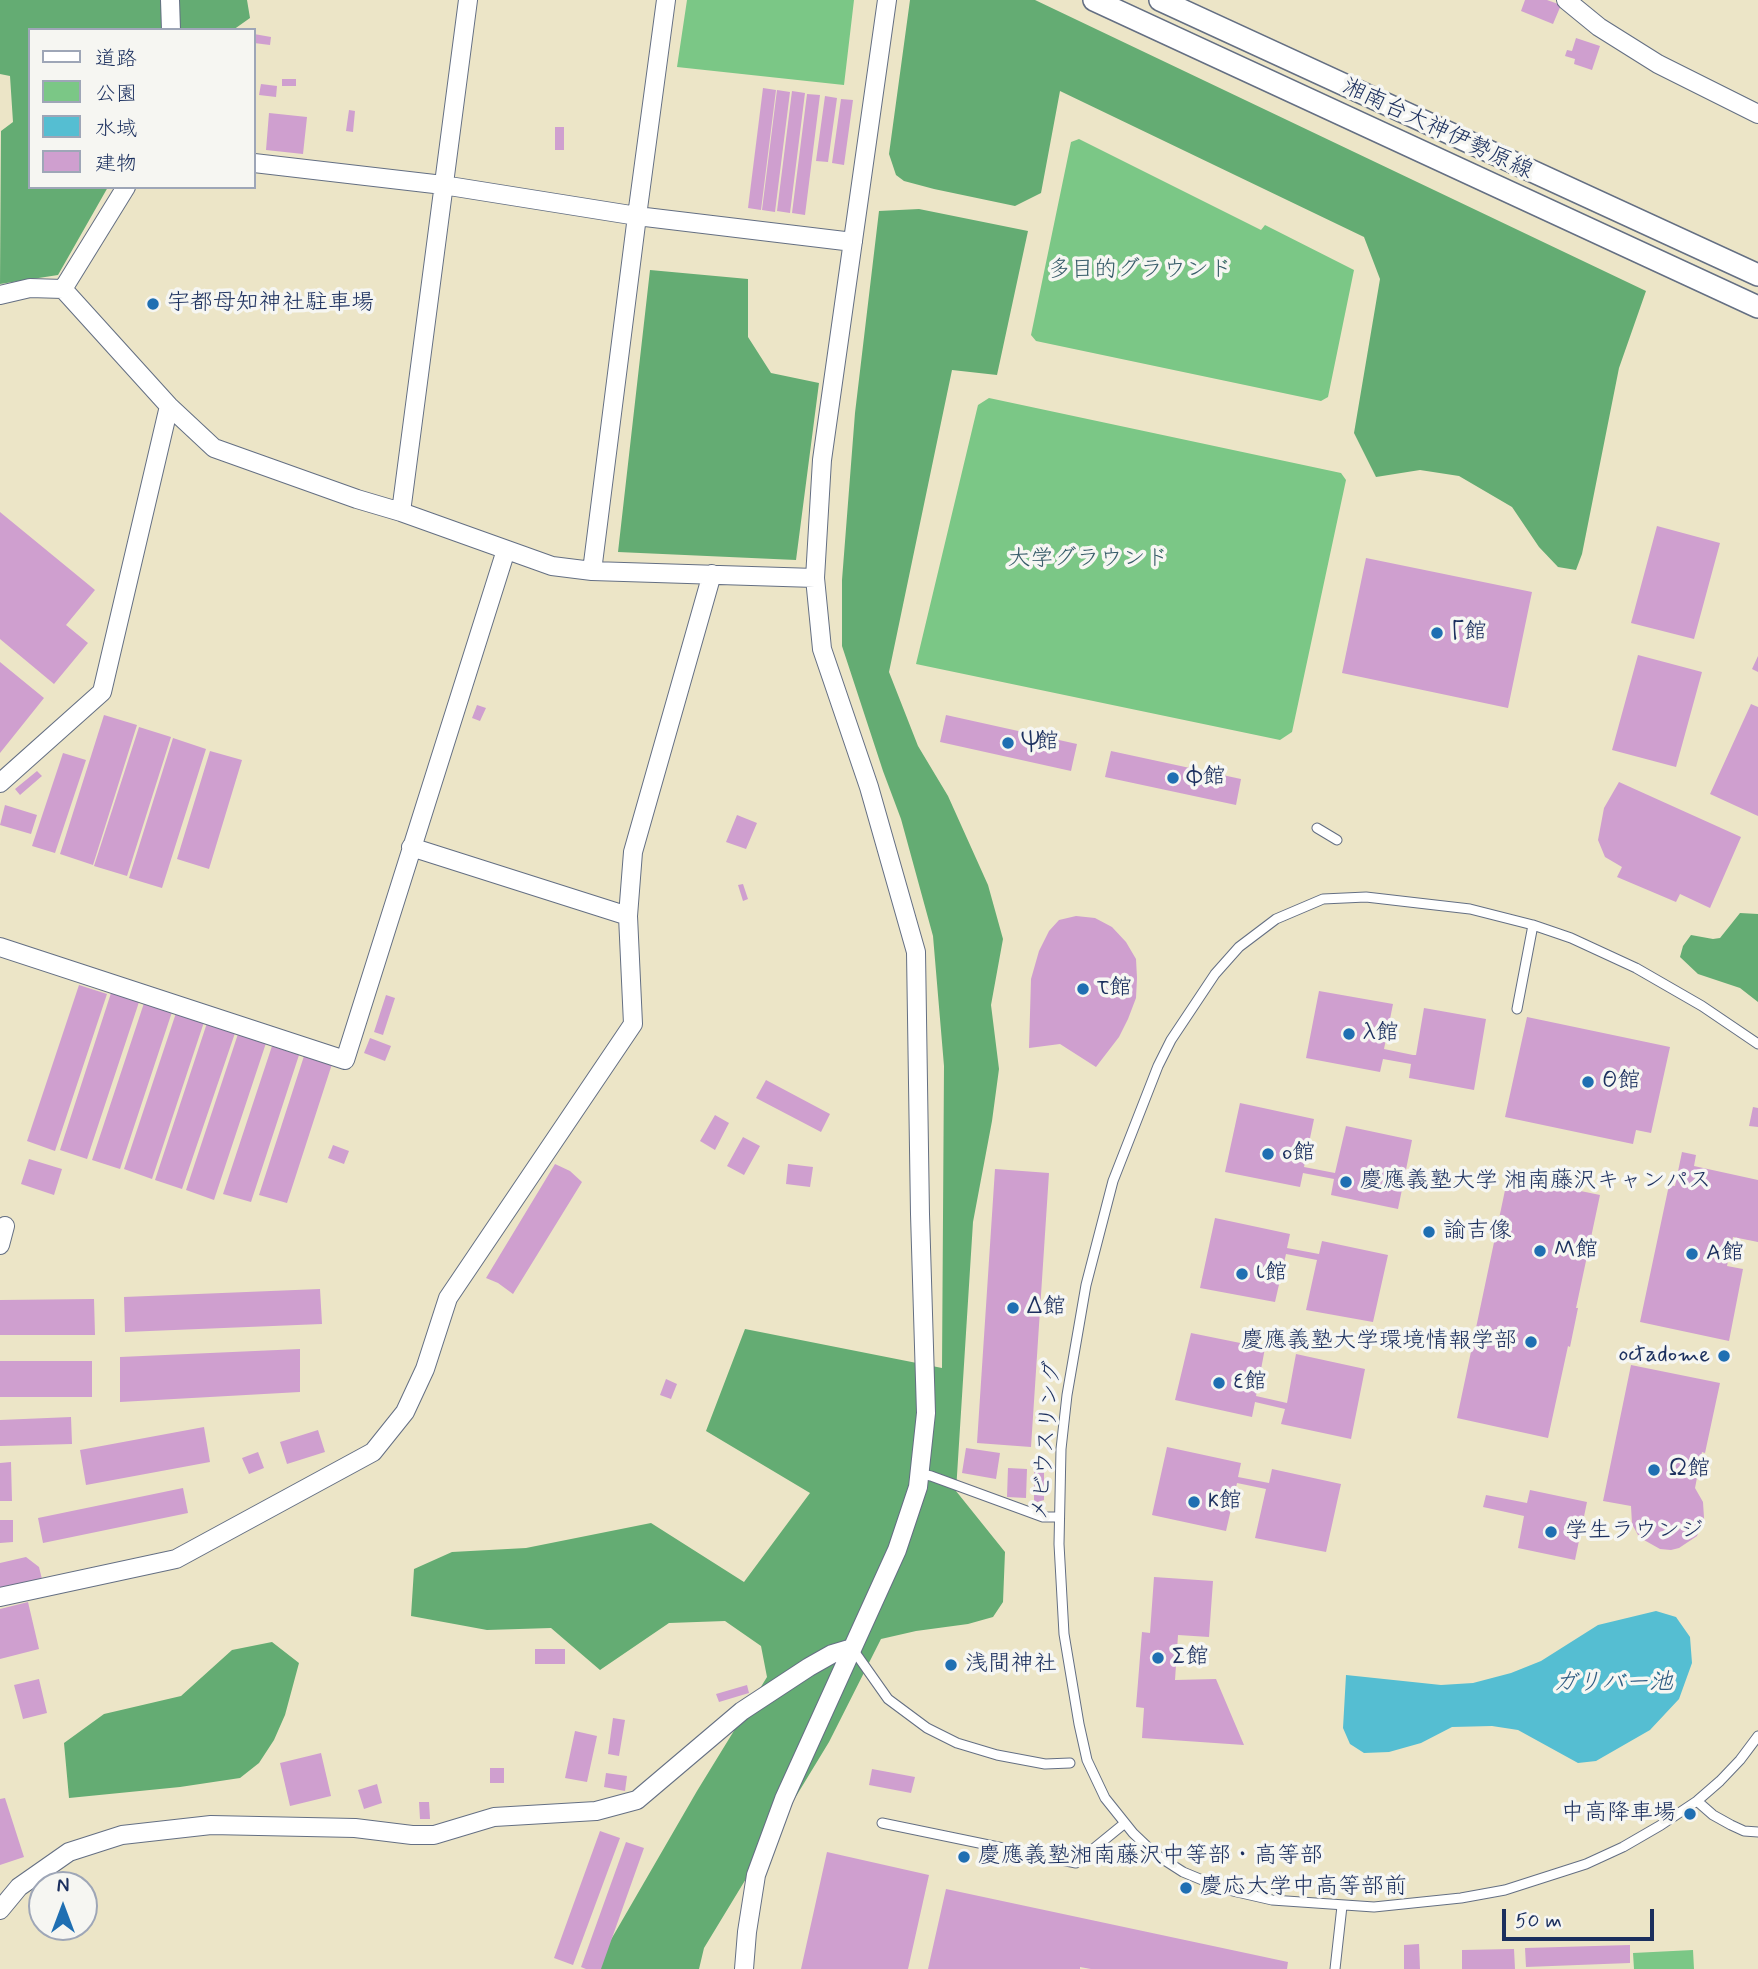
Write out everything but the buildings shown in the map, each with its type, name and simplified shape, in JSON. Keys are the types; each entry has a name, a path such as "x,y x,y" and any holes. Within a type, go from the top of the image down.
{"street":[{"path":"170,0 171,28"},
{"path":"401,512 468,0"},
{"path":"592,571 666,0"},
{"path":"744,1969 756,1875 784,1799 897,1550 918,1487 926,1413 916,952 869,787 822,649 815,578 822,460 887,0"},
{"name":"湘南台大神伊勢原線","path":"1094,0 1758,307"},
{"name":"湘南台大神伊勢原線","path":"1160,0 1758,275"},
{"path":"1566,0 1599,27 1658,64 1758,114"},
{"path":"256,163 443,184 637,216 853,242"},
{"path":"63,289 125,189"},
{"path":"0,295 30,288 63,289 169,406 214,448 357,499 552,566 592,571 815,578"},
{"path":"0,783 102,692 169,406"},
{"path":"0,947 345,1060 506,550"},
{"path":"0,1597 176,1559 373,1452 405,1412 425,1369 448,1298 633,1024 628,916 633,852 712,574"},
{"path":"411,847 628,916"},
{"path":"0,1245 5,1226"},
{"path":"0,1910 19,1887 69,1852 122,1835 211,1825 341,1828 435,1835 494,1817 596,1811 637,1800 742,1711 809,1667 832,1654 852,1648"}],"lane":[{"path":"1317,828 1337,841"},
{"name":"メビウスリング","path":"1758,1044 1702,1006 1636,968 1571,938 1533,925 1469,909 1367,897 1323,899 1276,919 1239,947 1215,974 1171,1040 1113,1181 1079,1322 1061,1449 1059,1517 1064,1634 1087,1760 1105,1798 1125,1824 1155,1854 1184,1872 1224,1889 1272,1899 1374,1907 1461,1898 1526,1884 1586,1864 1661,1825 1697,1801 1727,1774 1758,1736"},
{"path":"1517,1009 1533,925"},
{"path":"918,1473 931,1475 1042,1517 1059,1517"},
{"path":"852,1648 888,1699 927,1728 957,1743 997,1755 1045,1764 1070,1763"},
{"path":"1697,1801 1713,1815 1731,1825 1744,1831 1758,1832"},
{"path":"882,1823 1076,1863 1125,1824"},
{"path":"1335,1969 1342,1906"}],"green space":[{"path":"0,0 247,0 250,18 236,28 28,28 28,189 107,189 58,275 0,284 1,131 13,122 10,76 0,74"},
{"path":"687,0 854,0 844,85 677,67"},
{"path":"910,0 1035,0 1646,291 1619,368 1582,554 1576,570 1558,567 1539,547 1512,507 1459,476 1420,470 1376,477 1354,433 1380,279 1364,237 1060,91 1041,193 1015,206 934,189 904,181 896,175 889,154"},
{"name":"多目的グラウンド","path":"1079,139 1261,230 1265,225 1354,270 1328,397 1321,401 1036,341 1031,335 1071,142"},
{"path":"919,209 1028,231 997,375 952,370 889,672 918,746 948,796 988,885 1003,939 991,1005 999,1069 973,1222 956,1491 1005,1552 1003,1602 993,1617 881,1639 829,1742 704,1948 699,1969 594,1969 697,1791 767,1677 761,1646 725,1621 669,1623 600,1670 551,1628 487,1630 411,1616 414,1569 452,1552 526,1548 651,1523 744,1582 810,1493 706,1431 745,1329 942,1368 944,1066 933,936 901,819 842,646 842,580 855,413 879,211"},
{"path":"650,270 748,279 748,337 771,373 819,383 796,560 618,552"},
{"name":"大学グラウンド","path":"989,398 1341,473 1346,480 1292,732 1280,740 916,664 978,405"},
{"path":"1740,913 1758,914 1758,1002 1740,988 1698,974 1680,957 1683,946 1691,935 1720,938"},
{"path":"272,1642 299,1663 285,1715 274,1740 259,1763 240,1778 69,1798 64,1743 104,1714 181,1696 232,1650"},
{"path":"1693,1950 1694,1969 1634,1969 1633,1953"}],"water":[{"name":"ガリバー池","path":"1656,1611 1676,1617 1690,1637 1692,1663 1679,1699 1650,1730 1596,1761 1578,1763 1518,1730 1492,1726 1452,1727 1421,1743 1389,1752 1364,1753 1350,1744 1343,1728 1346,1675 1441,1685 1473,1683 1511,1673 1541,1661 1598,1625"}],"place":[{"name":"宇都母知神社駐車場","path":"153,304"},
{"name":"Γ館","path":"1437,633"},
{"name":"Ψ館","path":"1008,743"},
{"name":"Φ館","path":"1173,778"},
{"name":"τ館","path":"1083,989"},
{"name":"λ館","path":"1349,1034"},
{"name":"Θ館","path":"1588,1082"},
{"name":"ο館","path":"1268,1154"},
{"name":"慶應義塾大学 湘南藤沢キャンパス","path":"1346,1182"},
{"name":"諭吉像","path":"1429,1232"},
{"name":"Μ館","path":"1540,1251"},
{"name":"A館","path":"1692,1254"},
{"name":"ι館","path":"1242,1274"},
{"name":"Δ館","path":"1013,1308"},
{"name":"慶應義塾大学環境情報学部","path":"1531,1342"},
{"name":"octadome","path":"1724,1356"},
{"name":"ε館","path":"1219,1383"},
{"name":"Ω館","path":"1654,1470"},
{"name":"κ館","path":"1194,1502"},
{"name":"学生ラウンジ","path":"1551,1532"},
{"name":"Σ館","path":"1158,1658"},
{"name":"浅間神社","path":"951,1665"},
{"name":"中高降車場","path":"1690,1814"},
{"name":"慶應義塾湘南藤沢中等部・高等部","path":"964,1857"},
{"name":"慶応大学中高等部前","path":"1186,1888"}]}
